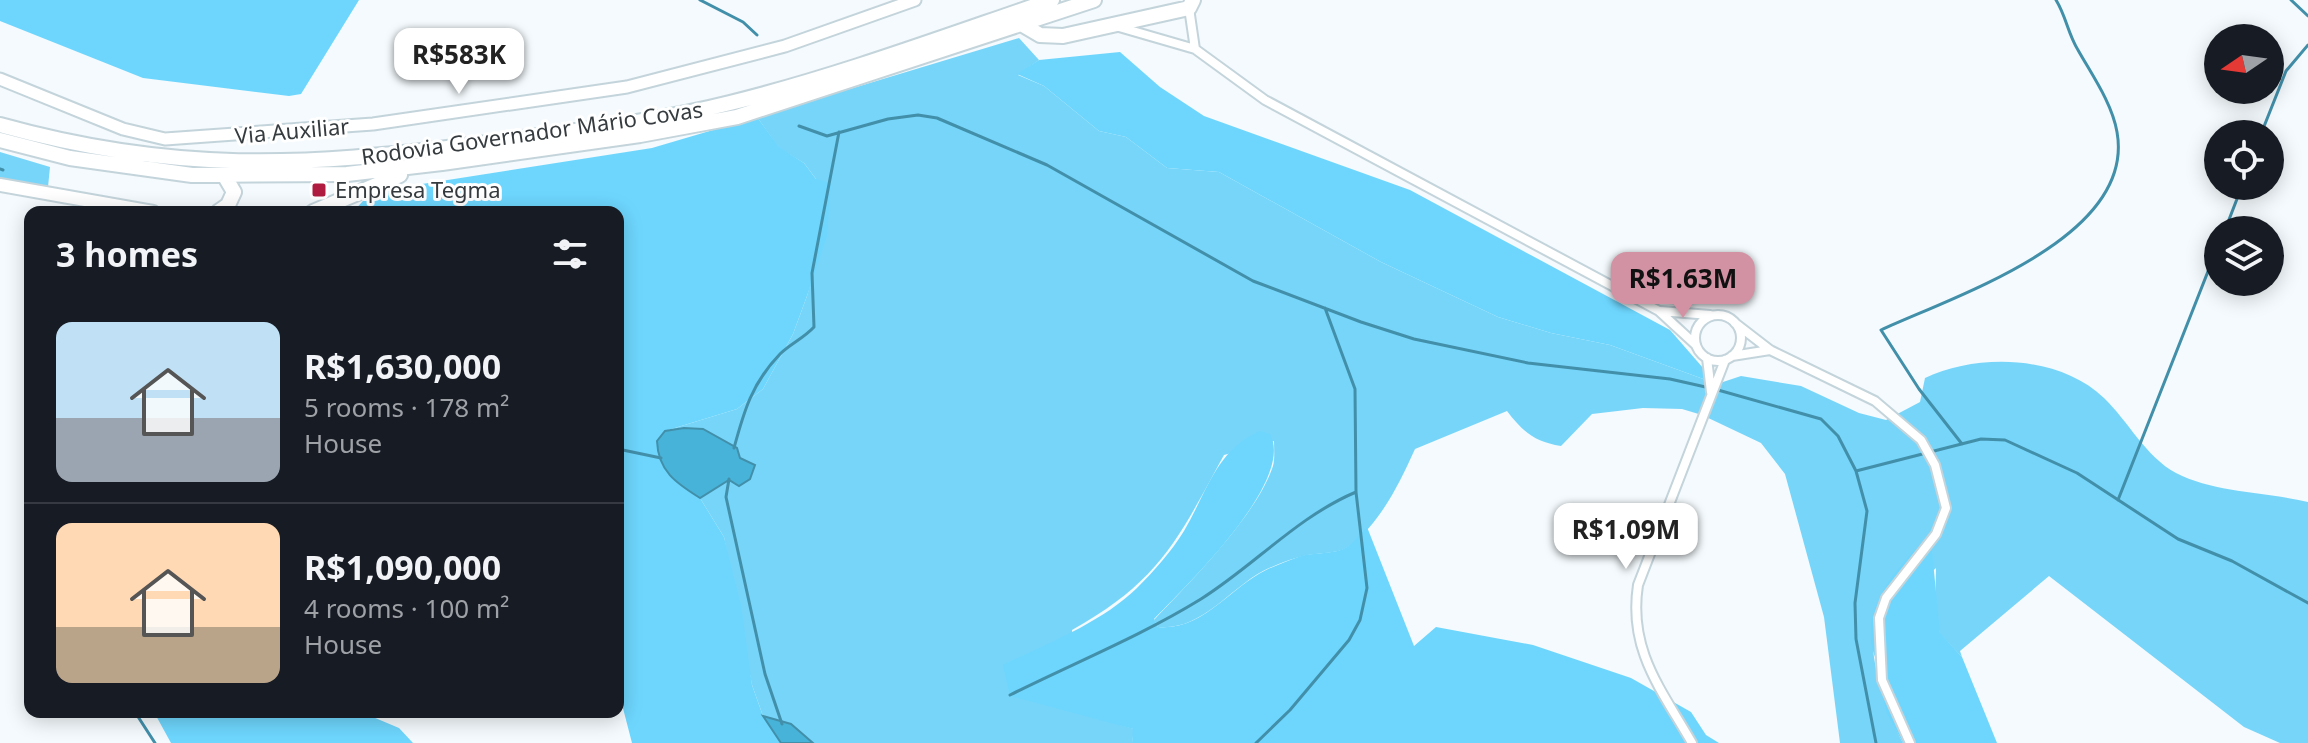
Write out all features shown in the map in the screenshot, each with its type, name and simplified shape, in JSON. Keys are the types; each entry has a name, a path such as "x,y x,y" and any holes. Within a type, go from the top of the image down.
{"highway":[{"name":"Rodovia Governador Mário Covas","path":"0,125 116,152 193,161 315,162 402,154 645,122 731,103 1052,0"},
{"name":"Rodovia Governador Mário Covas","path":"0,140 123,167 192,175 347,174 442,163 640,135 737,117 1094,0"},
{"path":"1023,25 1040,35 1063,36 1115,26 1191,4"},
{"path":"326,206 374,183 442,163"},
{"path":"224,175 234,192 227,206"}],"main road":[{"path":"0,185 119,206"}],"street":[{"name":"Via Auxiliar","path":"0,79 123,129 165,139 373,124 627,87 785,46 915,0"},
{"path":"1191,4 1195,49"},
{"path":"1115,26 1195,49 1265,100 1311,126 1659,311 1707,358 1711,393"},
{"path":"1659,311 1683,316 1720,315 1770,350 1875,401 1921,440 1935,465 1946,508 1929,545 1886,598 1879,618 1882,680 1910,743"},
{"path":"1696,345 1697,327 1703,320 1720,315"},
{"path":"1692,743 1645,662 1634,611 1638,585 1711,393 1740,340 1735,323"},
{"path":"1707,358 1728,358 1770,350"}],"shaded area":[{"path":"0,0 359,0 301,94 289,96 143,78 0,21"},
{"path":"1019,38 1039,60 1018,75 1044,86 1099,131 1126,137 1167,168 1219,172 1381,262 1498,317 1551,333 1610,345 1717,384 1741,376 1801,386 1859,413 1886,420 1920,402 1925,378 1946,370 1993,362 2042,366 2086,384 2104,398 2155,458 2176,473 2207,485 2308,502 2308,743 2280,743 2244,727 2049,576 1960,651 1962,657 1940,634 1935,614 1936,568 1873,625 1872,639 1880,686 1903,743 1840,743 1824,617 1785,474 1761,443 1702,415 1682,409 1643,408 1592,414 1561,446 1530,435 1507,411 1415,449 1381,513 1351,545 1278,564 1250,579 1214,608 1188,623 1158,627 1154,620 1221,547 1253,505 1273,466 1274,441 1224,455 1164,556 1126,594 1072,630 1077,712 1134,729 1132,743 813,743 791,724 763,716 752,685 724,537 700,498 729,480 740,458 737,448 703,429 665,431 737,409 763,389 793,334 807,296 816,264 816,179 804,163 779,148 757,117"},
{"path":"1120,52 1160,87 1204,116 1410,190 1670,330 1717,384 1610,345 1551,333 1498,317 1381,262 1219,172 1167,168 1126,137 1099,131 1044,86 1017,74 1039,60"},
{"path":"757,117 779,147 804,163 816,179 831,183 827,236 793,334 763,389 737,409 665,431 657,441 682,486 700,498 724,537 741,605 752,685 763,716 781,743 632,743 624,712 624,206 358,206 371,192 652,148"},
{"path":"0,152 50,167 48,187 0,186"},
{"path":"703,429 737,448 740,458 755,465 750,479 739,486 729,480 700,498 683,487 665,468 657,441 665,431"},
{"path":"1260,431 1270,434 1274,454 1267,478 1253,505 1211,559 1154,619 1158,627 1189,622 1275,566 1301,556 1345,548 1367,527 1414,646 1436,627 1533,645 1631,678 1691,712 1706,735 1719,743 1132,743 1133,729 1010,696 1003,665 1091,622 1137,588 1179,539 1223,461 1245,439"},
{"path":"1920,544 1932,551 1940,633 1962,657 1997,743 1903,743 1887,714 1876,672 1878,667 1871,642 1871,627 1884,588"},
{"path":"763,716 791,724 813,743 781,743"},
{"path":"157,718 375,718 399,728 413,743 171,743"}],"waterway":[{"path":"700,0 743,22 757,35"},
{"path":"1962,444 1919,389 1881,330 1951,300 2034,258 2070,232 2098,203 2115,170 2117,132 2106,100 2075,44 2056,0"},
{"path":"2291,0 2308,16"},
{"path":"2267,120 2286,71 2308,45"},
{"path":"799,126 827,136 888,119 918,115 937,118 1047,165 1253,281 1361,322 1414,339 1528,363 1670,379 1710,388"},
{"path":"734,448 746,410 762,376 780,354 814,327 812,273 839,132"},
{"path":"2230,216 2237,200"},
{"path":"2118,500 2204,282"},
{"path":"1256,743 1290,710 1349,640 1360,620 1367,588 1356,492 1355,389 1325,308"},
{"path":"1718,390 1821,419 1838,436 1856,471 1867,511 1855,603 1856,639 1876,743"},
{"path":"1856,471 1981,439 2005,440 2077,473 2178,539 2232,561 2308,603"},
{"path":"624,450 661,458"},
{"path":"729,479 726,497 765,674 782,724"},
{"path":"1010,695 1131,637 1201,599 1314,514 1356,492"},
{"path":"139,718 155,743"}],"place":[{"name":"Empresa Tegma","path":"319,190"}]}
